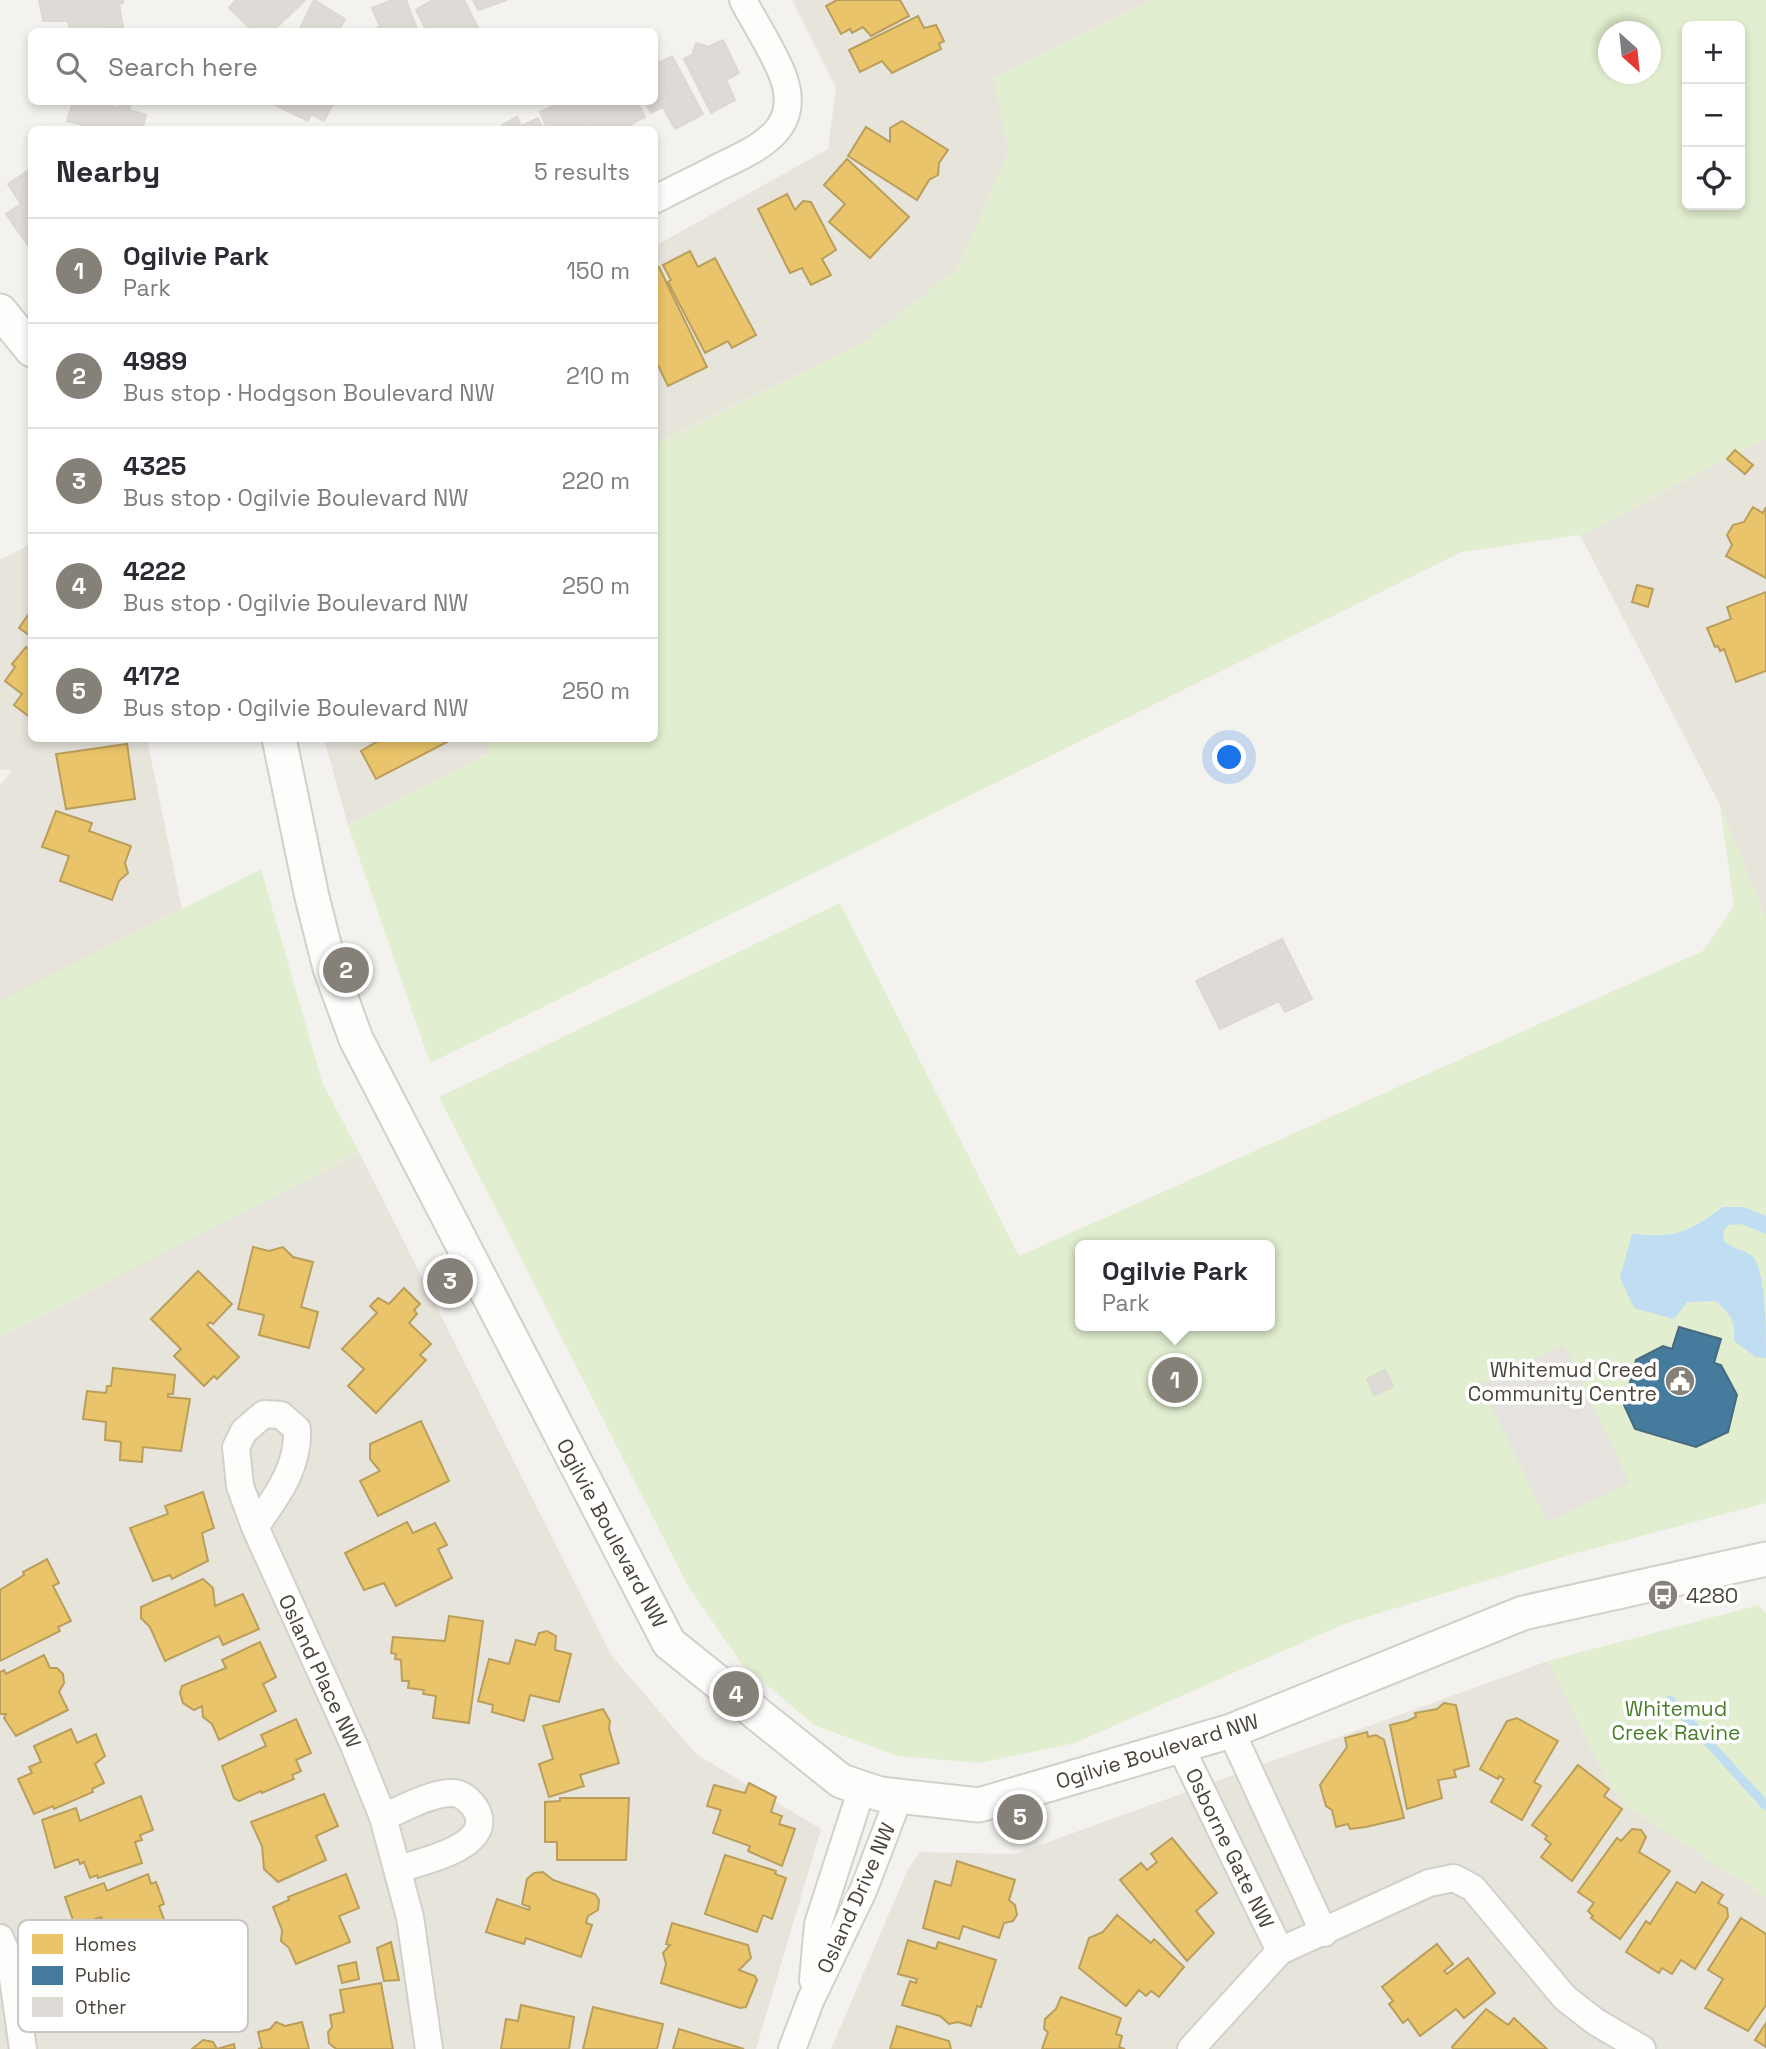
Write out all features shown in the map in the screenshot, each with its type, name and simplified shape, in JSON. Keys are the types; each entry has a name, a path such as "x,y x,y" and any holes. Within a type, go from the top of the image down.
{"street":[{"path":"658,198 760,147 779,129 786,113 788,97 783,76 743,0"},
{"path":"0,311 28,345"},
{"name":"Ogilvie Boulevard NW","path":"280,742 312,897 330,968 356,1039 669,1643 841,1781 899,1797 979,1805 1231,1731 1523,1613 1766,1559"},
{"name":"Osland Place NW","path":"255,1527 354,1743 383,1817 410,1917 429,2049"},
{"path":"1231,1731 1324,1933"},
{"name":"Osborne Gate NW","path":"1180,1746 1280,1951"},
{"name":"Osland Drive NW","path":"811,1999 818,1924 862,1788"},
{"path":"383,1817 444,1794 457,1793 468,1799 477,1812 479,1827 473,1838 445,1854 398,1869"},
{"name":"Osland Drive NW","path":"792,2049 811,1999 863,1891 899,1797"},
{"path":"1191,2049 1280,1951 1429,1883 1454,1878 1473,1888 1565,1998 1596,2022 1642,2049"},
{"path":"0,1938 11,1964 18,2014"}],"shaded area":[{"path":"792,0 1153,0 994,78 1009,151 958,268 867,340 658,443 658,244 828,149 836,88"},
{"path":"1766,439 1766,920 1720,805 1580,535"},
{"path":"28,546 28,742 148,742 182,909 0,1001 0,785 12,771 0,769 0,560"},
{"path":"325,742 486,742 489,753 348,825"},
{"path":"359,1152 611,1655 696,1754 821,1829 756,2049 0,2049 0,1337"},
{"path":"1564,1345 1630,1483 1547,1522 1481,1384"},
{"path":"1548,1661 1606,1779 1625,1805 1766,1897 1766,2049 831,2049 908,1869 920,1852 1015,1854"}],"green space":[{"path":"1153,0 1766,0 1766,439 1580,535 1462,552 430,1063 348,825 489,753 486,742 658,742 658,443 867,340 958,268 1009,151 993,78"},
{"path":"1720,805 1766,920 1766,1503 1573,1554 1344,1624 1075,1743 979,1763 898,1756 814,1725 741,1663 688,1586 439,1097 840,903 1019,1256 1703,951 1734,906"},
{"path":"261,869 322,1082 359,1152 0,1337 0,1001"},
{"name":"Whitemud Creek Ravine","path":"1759,1605 1766,1614 1766,1897 1625,1805 1606,1779 1548,1661"}],"water":[{"path":"1723,1207 1744,1207 1766,1216 1766,1234 1741,1224 1729,1225 1724,1230 1723,1240 1752,1256 1759,1268 1765,1306 1766,1358 1756,1357 1734,1341 1731,1318 1715,1301 1687,1302 1674,1319 1634,1308 1620,1278 1632,1234 1660,1235 1681,1232"}],"building: Homes":[{"path":"837,0 900,0 909,16 871,36 863,27 852,33 850,29 841,34 826,6"},
{"path":"918,16 924,28 936,25 944,41 939,44 941,49 892,73 882,61 860,72 849,50"},
{"path":"902,121 948,150 939,163 938,175 929,180 917,200 848,156 866,127 890,142 890,128"},
{"path":"847,159 909,217 870,258 829,222 845,204 824,185"},
{"path":"787,194 795,210 803,201 811,202 836,250 822,259 831,275 811,285 802,268 790,273 758,209"},
{"path":"690,251 698,267 715,258 756,335 732,348 728,341 705,353 668,282 671,280 663,265"},
{"path":"658,267 707,367 668,386 658,365"},
{"path":"1735,450 1753,465 1745,474 1727,459"},
{"path":"1753,507 1763,513 1766,507 1766,578 1726,556 1732,545 1727,535 1733,525 1744,522"},
{"path":"1637,585 1653,589 1648,607 1632,602"},
{"path":"1766,592 1766,671 1736,682 1724,649 1720,651 1718,646 1715,647 1707,628 1731,619 1727,607"},
{"path":"28,615 28,634 19,628"},
{"path":"26,647 28,716 14,705 22,694 5,681 15,667 12,664"},
{"path":"376,742 447,742 376,779 361,751"},
{"path":"127,744 135,799 66,809 56,754"},
{"path":"56,811 92,823 89,831 131,846 125,863 128,873 119,881 112,900 60,881 69,856 42,847"},
{"path":"253,1247 269,1251 283,1247 293,1257 313,1262 301,1307 318,1312 309,1348 259,1335 264,1315 238,1309"},
{"path":"198,1271 232,1304 213,1324 210,1322 207,1325 239,1357 217,1379 214,1376 204,1386 174,1356 181,1349 151,1319"},
{"path":"404,1288 420,1304 414,1310 417,1314 409,1323 431,1344 420,1355 426,1360 376,1413 348,1386 364,1369 342,1349 377,1313 370,1306 378,1298 389,1304"},
{"path":"113,1368 175,1375 173,1394 168,1394 168,1397 190,1399 181,1451 143,1447 142,1462 120,1460 121,1442 105,1440 106,1422 83,1419 87,1391 106,1393 107,1386 111,1386"},
{"path":"421,1421 449,1481 378,1516 360,1481 380,1471 370,1459 370,1444"},
{"path":"203,1492 214,1528 202,1533 208,1561 172,1579 170,1575 153,1581 130,1528 168,1514 165,1506"},
{"path":"407,1522 413,1533 435,1523 447,1545 438,1549 452,1578 396,1606 384,1583 364,1590 345,1553"},
{"path":"47,1559 59,1583 53,1586 71,1621 58,1627 60,1631 0,1661 0,1590 24,1575 23,1572"},
{"path":"203,1579 213,1588 215,1606 243,1594 259,1629 223,1645 219,1636 165,1661 150,1627 141,1618 141,1607"},
{"path":"449,1616 483,1621 469,1723 433,1718 436,1696 423,1694 424,1690 408,1688 409,1681 402,1681 401,1660 395,1659 396,1654 391,1653 393,1637 445,1641"},
{"path":"547,1631 556,1636 555,1650 571,1654 559,1702 530,1695 524,1721 492,1712 493,1705 478,1701 489,1659 509,1664 516,1640 535,1645 539,1633"},
{"path":"260,1642 276,1677 263,1684 276,1711 219,1740 212,1724 203,1717 202,1706 194,1710 183,1703 180,1693 182,1686 226,1668 222,1660"},
{"path":"44,1655 50,1668 57,1668 63,1674 64,1683 59,1692 68,1710 16,1736 4,1718 6,1714 0,1714 0,1672 4,1670 6,1674"},
{"path":"1444,1703 1456,1705 1469,1766 1454,1770 1456,1777 1438,1780 1442,1798 1407,1809 1390,1725 1416,1717 1415,1713 1437,1709"},
{"path":"603,1709 610,1721 609,1729 619,1763 580,1775 584,1786 549,1797 539,1764 553,1759 543,1726"},
{"path":"1517,1718 1558,1741 1534,1782 1541,1786 1522,1820 1491,1802 1504,1779 1499,1776 1498,1779 1480,1769 1507,1721"},
{"path":"296,1719 311,1753 296,1760 301,1771 292,1775 294,1779 262,1793 261,1791 239,1801 234,1798 222,1766 266,1746 261,1735"},
{"path":"71,1729 77,1743 96,1734 105,1756 95,1764 104,1783 92,1789 93,1792 54,1809 53,1806 34,1814 18,1779 32,1773 29,1767 41,1762 34,1746"},
{"path":"1367,1732 1368,1737 1376,1735 1384,1740 1404,1818 1366,1827 1350,1829 1348,1824 1336,1827 1332,1810 1326,1806 1320,1785 1347,1747 1345,1738"},
{"path":"1578,1765 1609,1789 1604,1796 1622,1809 1572,1881 1541,1857 1551,1844 1545,1839 1547,1836 1532,1825"},
{"path":"749,1783 776,1797 771,1812 782,1816 779,1824 795,1829 782,1866 748,1851 750,1846 713,1833 721,1810 707,1806 714,1785 745,1793"},
{"path":"324,1794 338,1826 316,1836 326,1860 278,1882 264,1869 262,1846 251,1822"},
{"path":"141,1796 153,1830 140,1835 142,1840 135,1842 142,1863 98,1878 97,1875 90,1878 84,1862 80,1864 78,1859 55,1868 42,1820 76,1808 80,1821"},
{"path":"560,1798 629,1798 626,1860 557,1860 557,1842 545,1842 545,1802 560,1801"},
{"path":"1632,1829 1641,1830 1646,1837 1639,1852 1670,1871 1620,1939 1591,1918 1593,1916 1588,1911 1594,1903 1578,1892 1617,1838 1621,1841"},
{"path":"1172,1838 1217,1893 1196,1911 1214,1933 1187,1961 1120,1880 1141,1863 1147,1870 1157,1862 1151,1854"},
{"path":"725,1855 776,1871 775,1874 786,1878 772,1919 763,1915 757,1932 705,1914"},
{"path":"957,1861 1015,1880 1009,1900 1015,1905 1017,1915 1013,1921 1004,1923 999,1938 963,1926 959,1939 923,1928 935,1881 951,1886"},
{"path":"543,1872 553,1880 595,1894 599,1900 598,1910 588,1916 586,1923 592,1925 581,1957 526,1938 524,1944 486,1932 497,1899 529,1910 530,1907 522,1904 527,1879 534,1873"},
{"path":"148,1874 151,1884 156,1882 164,1904 159,1906 164,1920 100,1920 101,1917 73,1920 65,1897 104,1883 107,1891"},
{"path":"346,1874 359,1908 339,1916 350,1942 296,1964 289,1948 281,1941 282,1930 273,1907 289,1900 288,1897"},
{"path":"1677,1882 1695,1893 1702,1882 1723,1895 1718,1903 1727,1908 1728,1917 1695,1969 1681,1960 1672,1974 1662,1968 1659,1973 1626,1952 1646,1921 1650,1924"},
{"path":"1117,1915 1151,1943 1154,1939 1184,1967 1159,1997 1151,1991 1146,1996 1139,1990 1126,2006 1079,1968 1089,1938 1103,1932"},
{"path":"1741,1918 1766,1934 1766,2005 1748,2031 1705,2008 1723,1979 1708,1970"},
{"path":"672,1923 748,1945 751,1958 739,1970 755,1976 757,1980 746,2007 740,2008 661,1983 666,1964 663,1953 670,1945 666,1944"},
{"path":"908,1940 936,1949 938,1942 996,1960 981,2007 977,2006 971,2026 958,2022 949,2024 940,2016 902,2005 910,1981 916,1983 917,1979 898,1974"},
{"path":"391,1942 399,1980 384,1981 377,1948"},
{"path":"1437,1944 1453,1964 1444,1971 1447,1974 1468,1958 1495,1993 1464,2018 1456,2009 1420,2036 1408,2019 1403,2023 1389,2004 1393,2001 1382,1987"},
{"path":"356,1962 359,1979 342,1983 338,1966"},
{"path":"381,1983 393,2049 336,2049 329,2043 328,2032 332,2027 330,2015 344,2012 340,1990"},
{"path":"1061,1997 1121,2018 1116,2034 1122,2036 1119,2047 1125,2049 1042,2049 1048,2032 1044,2029 1045,2019 1056,2009"},
{"path":"521,2005 574,2017 569,2049 501,2049 506,2019 518,2021"},
{"path":"593,2007 663,2024 657,2049 583,2049"},
{"path":"1486,2009 1508,2025 1514,2018 1547,2049 1453,2049"},
{"path":"276,2022 285,2026 302,2022 309,2049 258,2049 262,2048 258,2032 270,2029"},
{"path":"1766,2023 1766,2047 1755,2040"},
{"path":"897,2026 949,2041 951,2049 890,2049"},
{"path":"679,2029 744,2049 673,2049"},
{"path":"203,2040 213,2042 217,2049 192,2049"},
{"path":"234,2044 235,2049 217,2049"}],"building: Public":[{"name":"Whitemud Creed Community Centre","path":"1679,1327 1721,1339 1714,1363 1721,1365 1737,1395 1728,1432 1696,1447 1635,1429 1624,1405 1636,1360 1663,1346 1672,1349"}],"building: Other":[{"path":"39,0 123,0 123,3 119,4 123,27 69,28 68,21 43,21"},
{"path":"236,0 305,0 276,28 250,28 229,8"},
{"path":"314,0 345,19 340,28 300,28"},
{"path":"392,0 406,0 416,28 378,28 380,27 372,8"},
{"path":"433,0 464,0 478,28 425,28 416,10"},
{"path":"473,0 507,0 478,10"},
{"path":"723,40 739,73 726,80 735,100 711,113 684,59 692,55 696,43 708,47"},
{"path":"672,56 703,114 675,129 663,107 651,113 647,105 658,105 658,61"},
{"path":"72,105 106,105 118,108 119,105 131,105 129,110 146,115 143,126 87,126 67,121"},
{"path":"275,105 332,105 324,121 311,114 308,121"},
{"path":"555,105 584,105 594,126 546,126 540,112"},
{"path":"584,105 639,105 645,117 631,124 632,126 595,126"},
{"path":"517,117 521,126 502,126"},
{"path":"538,118 541,126 521,126"},
{"path":"28,171 28,245 6,214 21,204 8,184"},
{"path":"1282,939 1312,999 1285,1012 1279,1001 1220,1029 1196,981"},
{"path":"1385,1370 1393,1387 1374,1395 1367,1379"}],"waterway":[{"path":"1670,1700 1766,1806"}],"place":[{"name":"4989","path":"346,970"},
{"name":"4325","path":"450,1281"},
{"name":"Ogilvie Park","path":"1175,1380"},
{"name":"Whitemud Creed Community Centre","path":"1680,1381"},
{"name":"4280","path":"1663,1595"},
{"name":"4222","path":"736,1694"},
{"name":"4172","path":"1020,1817"}]}
